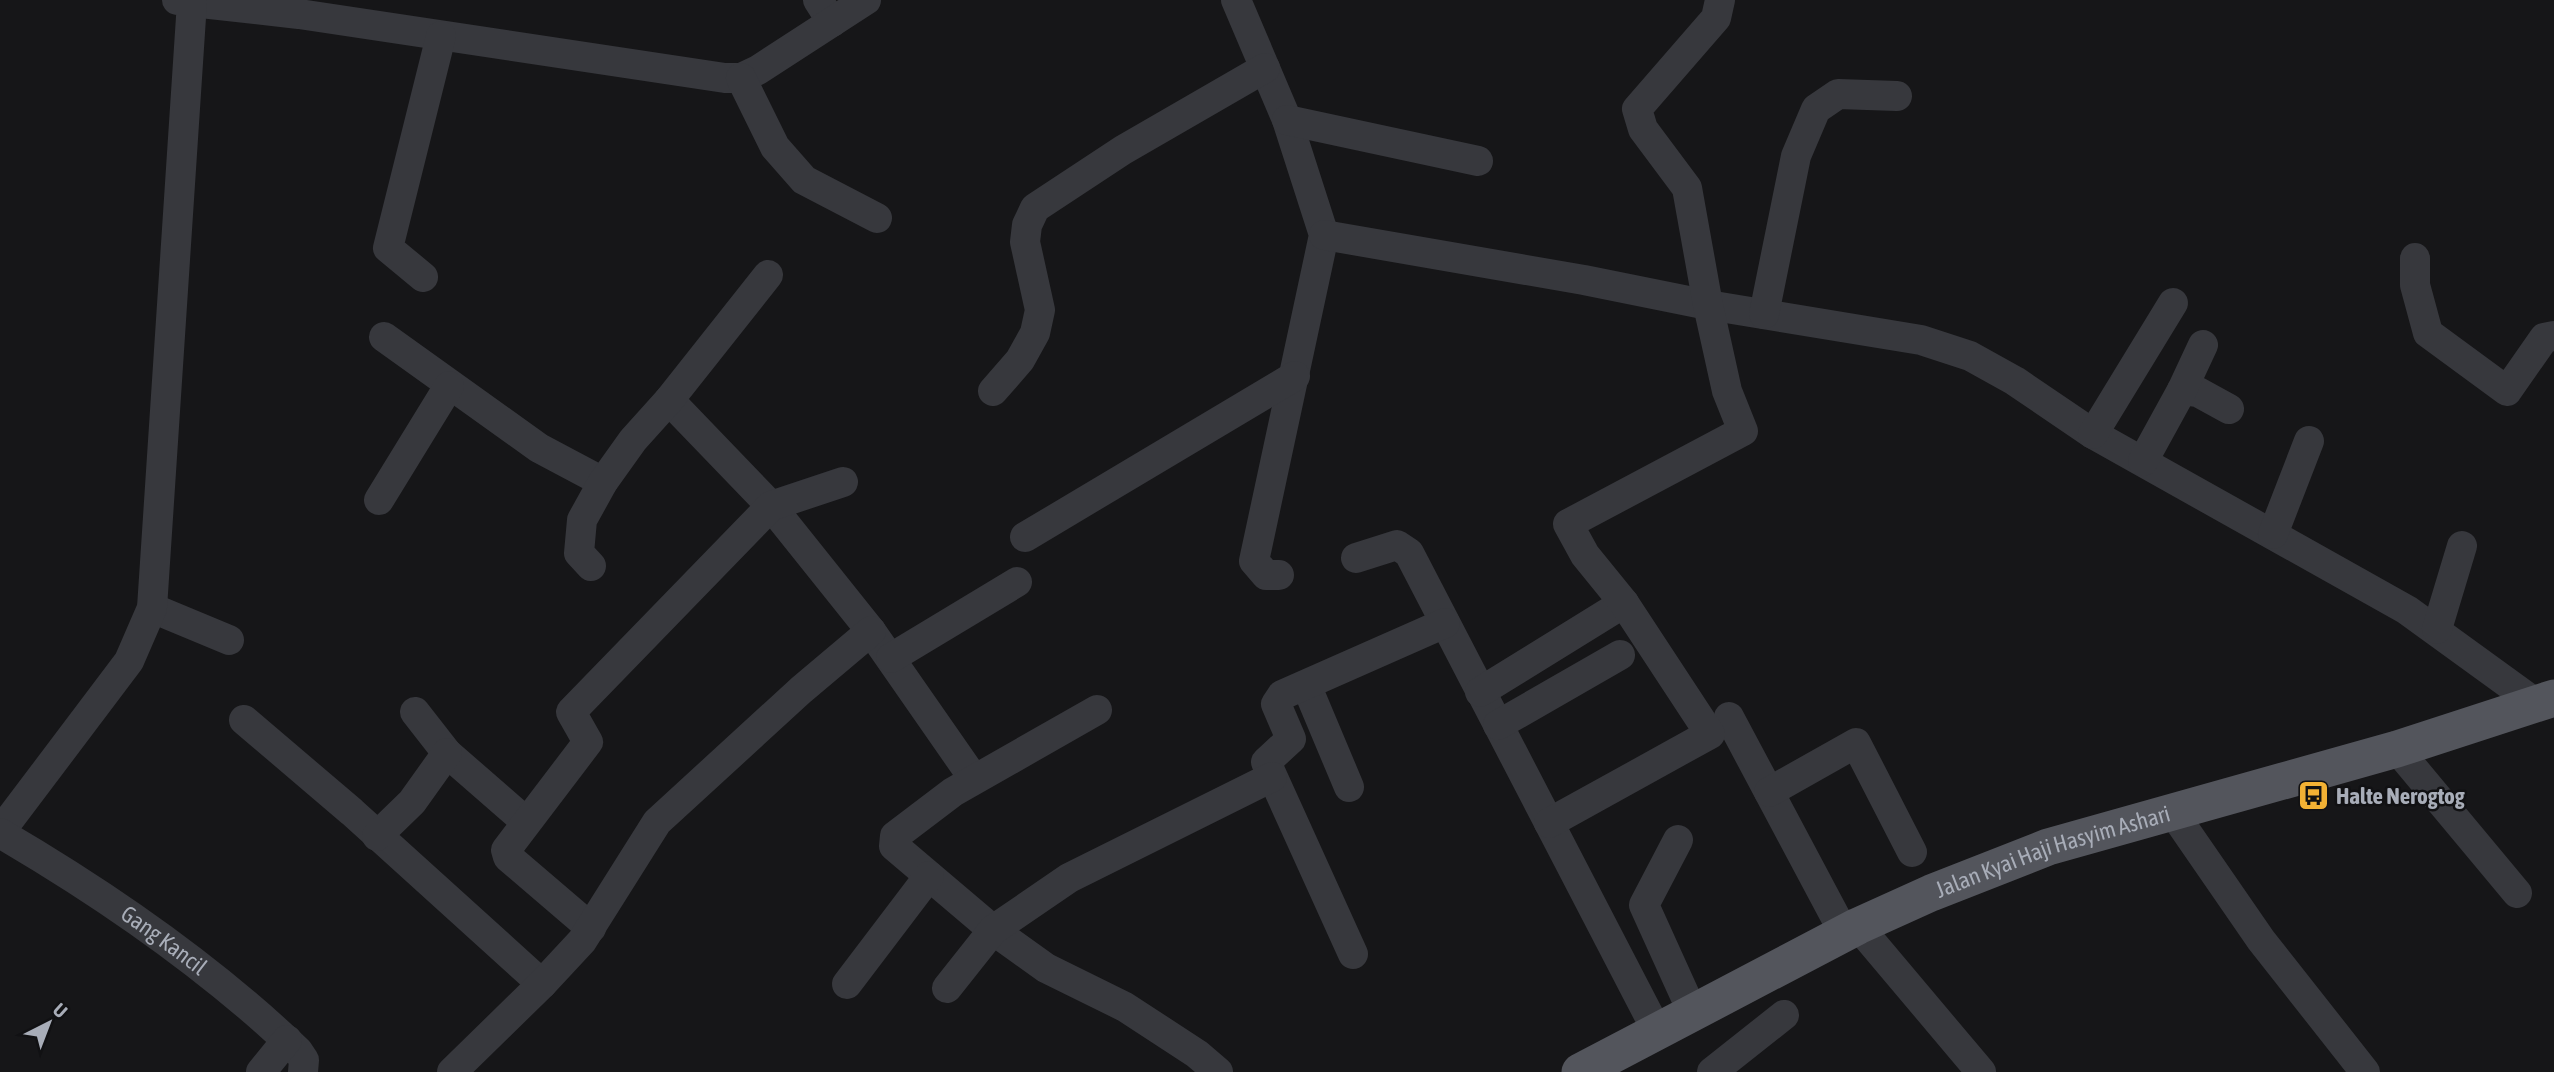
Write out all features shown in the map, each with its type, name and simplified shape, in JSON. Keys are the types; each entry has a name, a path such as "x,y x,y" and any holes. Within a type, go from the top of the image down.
{"main road":[{"name":"Jalan Kyai Haji Hasyim Ashari","path":"1580,1072 1851,930 1931,893 2048,847 2538,708"}],"street":[{"path":"0,832 129,661 152,608 185,1 307,7 441,36 701,75 741,78 825,11 866,0"},
{"path":"1236,0 1287,120 1324,235 1254,561 1266,575 1279,575"},
{"path":"1549,823 1710,734 1624,603 1584,555 1568,524 1743,431 1727,391 1687,188 1643,129 1637,109 1716,18 1720,0"},
{"path":"423,276 388,248 441,36"},
{"path":"993,391 1020,359 1035,333 1040,310 1025,242 1027,225 1035,208 1123,150 1265,68"},
{"path":"741,78 775,147 804,180 877,218"},
{"path":"1764,314 1796,156 1816,109 1838,94 1897,96"},
{"path":"1287,120 1478,161"},
{"path":"1324,235 1584,279 1708,305 1920,340 1970,356 2015,381 2093,434 2437,629 2538,708"},
{"path":"2415,258 2415,285 2428,333 2507,391 2544,338 2554,336"},
{"path":"592,566 579,553 582,520 603,482 633,440 670,400 768,275"},
{"path":"2093,434 2173,303"},
{"path":"384,337 539,448 603,482"},
{"path":"2143,461 2203,345"},
{"path":"1025,537 1295,376"},
{"path":"379,500 449,386"},
{"path":"2182,390 2197,392 2229,409"},
{"path":"670,400 771,506 871,631 974,779"},
{"path":"2273,534 2309,441"},
{"path":"592,928 508,857 506,850 525,821 587,742 571,712 771,506 843,482"},
{"path":"1356,558 1397,545 1409,553 1657,1031"},
{"path":"2437,629 2462,546"},
{"path":"891,658 1017,582"},
{"path":"1480,692 1624,603"},
{"path":"152,608 229,640"},
{"path":"1353,954 1266,762 1291,739 1276,704 1282,695 1307,687 1445,623"},
{"path":"452,1072 542,984 592,928 657,822 801,690 871,631"},
{"path":"1498,724 1620,655"},
{"path":"1307,687 1349,787"},
{"path":"1097,710 953,792 895,836 894,846 993,930 1069,982 1103,995 1199,1066"},
{"path":"415,712 447,753 525,821"},
{"path":"1729,717 1769,792 1851,930 1981,1072"},
{"path":"244,720 542,984"},
{"path":"1769,792 1856,743 1912,852"},
{"path":"2397,749 2517,893"},
{"path":"377,836 412,802 447,753"},
{"path":"947,988 993,930 1069,878 1272,777"},
{"path":"2172,811 2261,940 2365,1072"},
{"name":"Gang Kancil","path":"0,832 161,938 287,1041 304,1060 303,1072"},
{"path":"1678,841 1644,905 1692,1011"},
{"path":"847,984 929,876"},
{"path":"1712,1072 1784,1015"},
{"path":"261,1072 287,1041"}],"place":[{"name":"Halte Nerogtog","path":"2313,796"}]}
